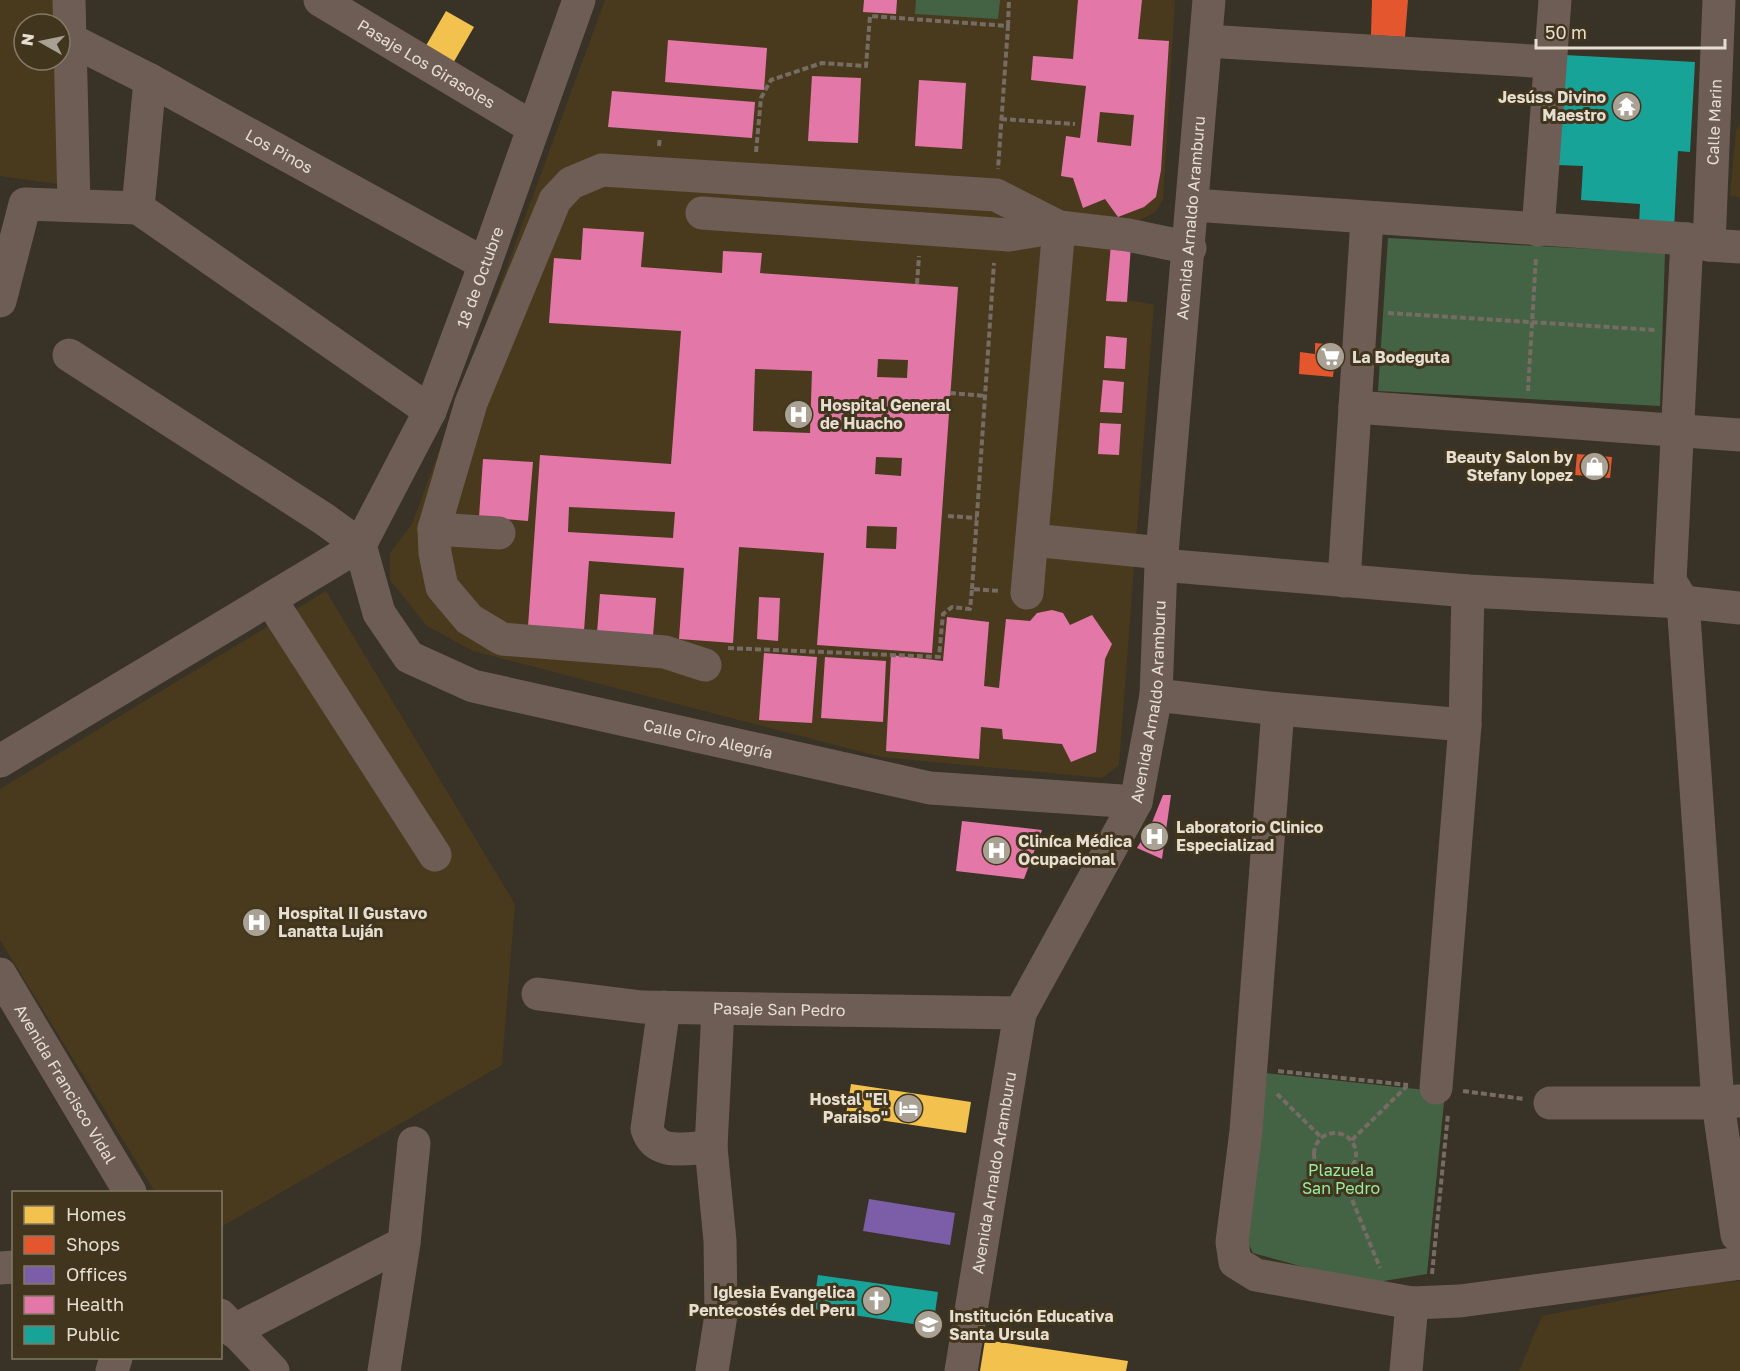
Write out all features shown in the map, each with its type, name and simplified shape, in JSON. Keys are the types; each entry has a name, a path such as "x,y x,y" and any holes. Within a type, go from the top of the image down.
{"street":[{"name":"Pasaje Los Girasoles","path":"320,0 532,127"},
{"name":"18 de Octubre","path":"360,545 430,411 486,264 532,127 579,0"},
{"name":"Avenida Arnaldo Aramburu","path":"961,1371 1020,1013 1136,802 1156,695 1162,559 1190,248 1209,0"},
{"path":"1538,230 1555,0"},
{"name":"Calle Marin","path":"1683,602 1670,581 1683,332 1712,244 1719,0"},
{"name":"Los Pinos","path":"72,41 150,80 486,264"},
{"path":"1206,41 1550,62"},
{"path":"72,72 74,204"},
{"path":"138,208 150,80"},
{"path":"705,665 665,652 502,639 469,619 442,587 435,553 434,529 471,403 555,200 571,183 602,170 996,195 1059,227"},
{"path":"0,301 26,204 138,208 430,411"},
{"path":"1193,205 1712,244"},
{"path":"702,213 1009,235 1059,227 1128,235 1190,248"},
{"path":"1344,581 1367,219"},
{"path":"1027,593 1059,227"},
{"path":"0,761 360,545 324,519 69,356"},
{"path":"1355,407 1740,435"},
{"path":"434,529 499,533"},
{"path":"1032,540 1162,559 1344,581 1468,591 1683,602 1740,608"},
{"name":"Calle Ciro Alegría","path":"360,545 380,613 409,657 473,686 930,788 1136,802"},
{"path":"1432,1087 1465,725 1468,591"},
{"path":"270,599 435,855"},
{"path":"1278,710 1250,1068 1232,1242 1235,1262 1257,1275 1408,1301 1460,1301 1739,1249 1729,1102 1683,602"},
{"path":"1156,695 1278,710 1465,725"},
{"name":"Avenida Francisco Vidal","path":"0,974 129,1191"},
{"name":"Pasaje San Pedro","path":"538,994 664,1007 1020,1013"},
{"path":"664,1007 647,1129 651,1141 663,1149 711,1147"},
{"path":"712,1371 721,1315 720,1241 711,1147 718,1009"},
{"path":"1550,1103 1729,1102"},
{"path":"384,1371 404,1243 414,1143"},
{"path":"273,1371 227,1323 404,1243"},
{"path":"1406,1371 1408,1301"}],"path":[{"path":"996,195 1009,0"},
{"path":"753,180 761,98 771,80 822,63 866,66 870,16 1008,26"},
{"path":"1001,119 1075,124"},
{"path":"1526,419 1538,230"},
{"path":"705,665 720,648 939,657 944,614 952,607 970,609 996,234"},
{"path":"1361,312 1683,332"},
{"path":"950,393 985,396"},
{"path":"948,516 977,518"},
{"path":"972,589 1027,593"},
{"path":"1250,1068 1432,1087 1550,1103"},
{"path":"1250,1068 1322,1138"},
{"path":"1352,1140 1432,1087"},
{"path":"1408,1301 1432,1087"},
{"path":"1338,1133 1352,1140 1356,1148 1355,1164 1342,1175 1325,1173 1315,1161 1317,1144 1322,1138 1338,1133"},
{"path":"1342,1175 1386,1282 1408,1301"}],"shaded area":[{"path":"0,0 58,0 58,12 12,12 12,72 60,72 64,185 0,176"},
{"name":"Hospital General de Huacho","path":"605,0 1175,0 1163,200 1155,212 1128,227 1123,300 1154,304 1119,765 1102,778 882,757 473,651 427,626 390,580 390,553 412,524"},
{"path":"1740,124 1740,197 1730,196 1736,131"},
{"name":"Hospital II Gustavo Lanatta Luján","path":"326,591 515,904 502,1065 222,1226 222,1191 154,1191 0,940 0,789"},
{"path":"1740,1281 1740,1371 1519,1371 1542,1316 1704,1284"}],"green space":[{"path":"916,0 1000,0 998,19 915,14"},
{"path":"1388,238 1665,253 1660,406 1378,391"},
{"name":"Plazuela San Pedro","path":"1255,1072 1445,1092 1427,1274 1365,1284 1253,1253 1243,1233"}],"building: Homes":[{"path":"446,11 474,27 452,65 424,49"},
{"name":"Hostal \"El Paraiso\"","path":"851,1084 971,1102 966,1133 846,1115"},
{"path":"985,1340 1128,1361 1126,1371 980,1371"}],"building: Shops":[{"path":"1372,0 1408,0 1405,37 1371,35"},
{"path":"1315,343 1336,345 1333,377 1299,374 1300,352 1315,354"},
{"name":"Beauty Salon by Stefany lopez","path":"1577,454 1612,457 1610,478 1575,475"}],"building: Offices":[{"path":"869,1199 955,1213 950,1245 863,1231"}],"building: Health":[{"path":"864,0 897,0 896,14 863,12"},
{"path":"1078,0 1142,0 1138,39 1169,41 1161,170 1156,197 1144,207 1118,217 1105,199 1083,208 1073,178 1061,176 1066,136 1080,138 1086,86 1031,80 1033,56 1073,59","holes":["1100,112 1134,115 1131,146 1097,142"]},
{"path":"668,40 767,48 764,90 665,82"},
{"path":"812,76 861,78 858,143 808,141"},
{"path":"919,80 966,83 962,149 915,146"},
{"path":"612,91 755,102 752,138 608,127"},
{"path":"583,228 644,232 641,267 722,273 723,251 762,253 760,273 958,287 932,653 817,645 824,553 739,547 733,643 679,639 684,568 589,561 584,631 528,627 540,455 671,464 681,331 549,323 554,258 581,260","holes":["878,359 908,360 907,378 877,377","755,369 812,371 810,433 753,431","876,457 902,458 901,476 875,474","569,507 675,512 673,538 568,532","867,526 897,527 896,549 866,548"]},
{"path":"1111,244 1131,245 1127,302 1106,301"},
{"path":"1106,336 1127,338 1125,369 1104,368"},
{"path":"1103,380 1124,382 1122,413 1100,412"},
{"path":"1100,423 1121,424 1119,455 1098,454"},
{"path":"483,459 533,462 528,521 479,517"},
{"path":"600,594 656,598 653,636 597,633"},
{"path":"759,597 780,598 778,641 757,639"},
{"path":"1052,610 1063,613 1070,625 1092,615 1112,644 1105,659 1096,752 1071,762 1062,744 1003,739 1002,729 981,727 979,759 886,751 891,655 943,661 947,617 989,622 984,686 999,688 1006,619 1030,621 1037,613"},
{"path":"764,653 817,657 812,723 759,720"},
{"path":"825,657 886,661 883,722 821,718"},
{"name":"Laboratorio Clinico Especializad","path":"1163,795 1171,795 1162,859 1137,848 1151,825"},
{"name":"Cliníca Médica Ocupacional","path":"962,821 1042,830 1024,879 956,871"}],"building: Public":[{"name":"Jesúss Divino Maestro","path":"1565,55 1695,62 1690,152 1678,151 1674,229 1639,227 1640,204 1581,200 1583,166 1558,165"},
{"name":"Iglesia Evangelica Pentecostés del Peru","path":"818,1275 938,1292 933,1327 813,1309"}],"place":[{"name":"Jesúss Divino Maestro","path":"1627,106"},
{"name":"La Bodeguta","path":"1331,357"},
{"name":"Hospital General de Huacho","path":"799,414"},
{"name":"Beauty Salon by Stefany lopez","path":"1594,466"},
{"name":"Laboratorio Clinico Especializad","path":"1155,836"},
{"name":"Cliníca Médica Ocupacional","path":"997,850"},
{"name":"Hospital II Gustavo Lanatta Luján","path":"257,922"},
{"name":"Hostal \"El Paraiso\"","path":"909,1108"},
{"name":"Iglesia Evangelica Pentecostés del Peru","path":"876,1301"},
{"name":"Institución Educativa Santa Ursula","path":"928,1325"}]}
